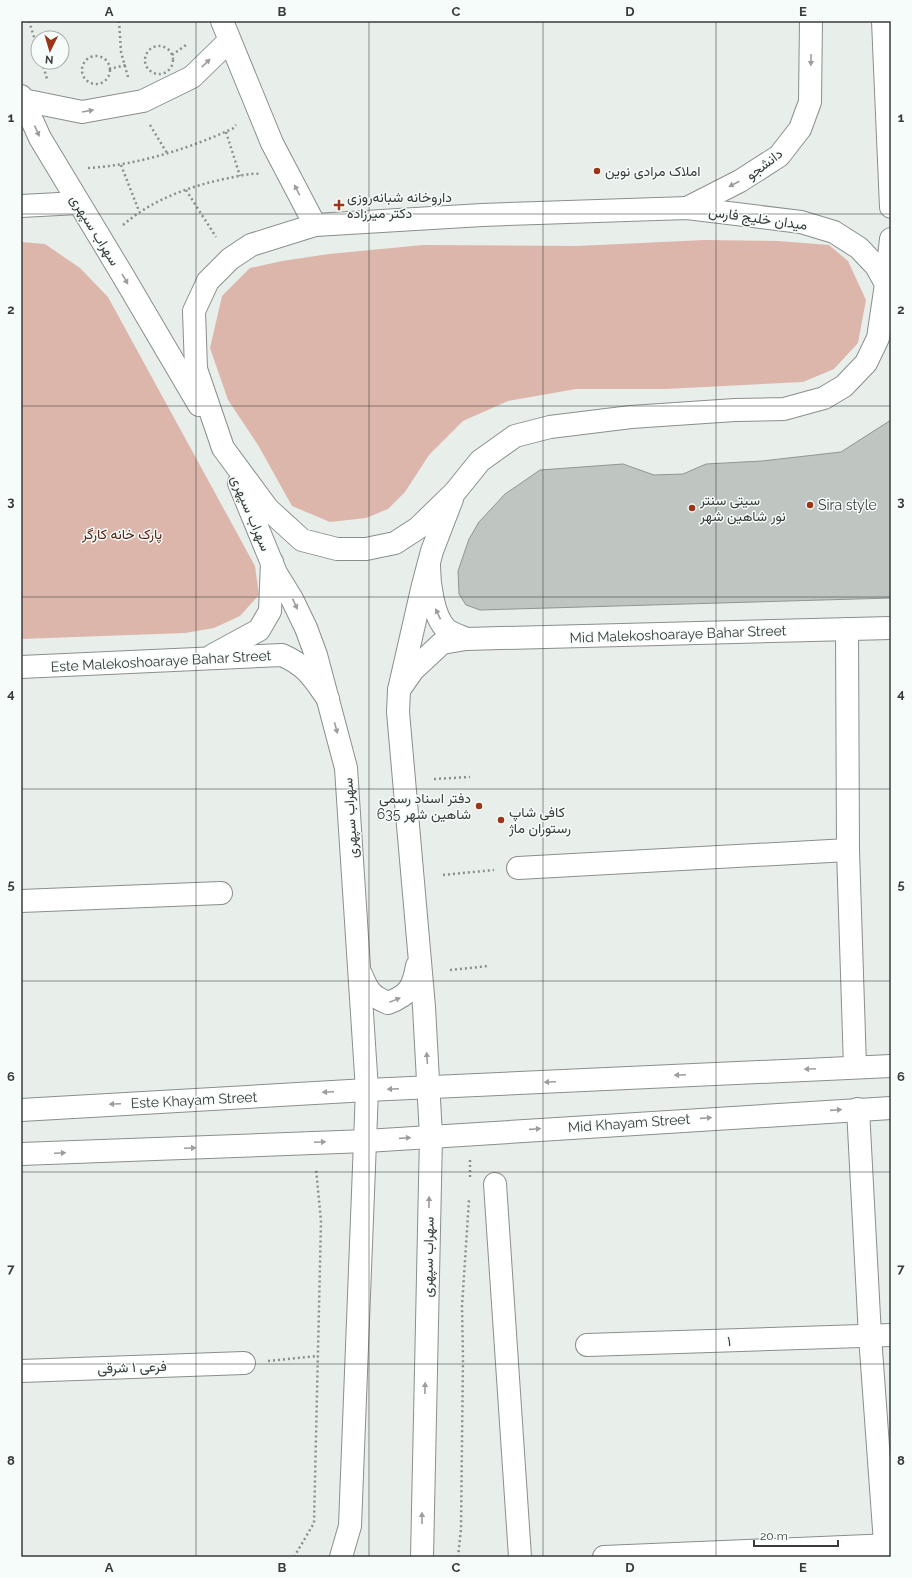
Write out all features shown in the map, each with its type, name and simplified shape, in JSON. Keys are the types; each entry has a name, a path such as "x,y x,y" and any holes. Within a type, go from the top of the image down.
{"main road":[{"path":"222,21 272,143 315,225"},
{"name":"دانشجو","path":"687,208 740,181 779,156 800,129 810,102 811,21"},
{"path":"883,21 890,133 891,207"},
{"path":"22,98 82,112 143,101 192,77 229,41"},
{"name":"سهراب سپهری","path":"22,98 40,138 223,448 272,562 292,598 306,628 328,700 346,768 367,1090 350,1526 341,1557"},
{"path":"21,206 78,203"},
{"name":"میدان خلیج فارس","path":"687,208 801,222 834,232 859,248 876,266 886,284 878,338 866,363 844,386 824,398 784,409 735,410 631,417 550,427 515,436 480,461 455,492 418,528 395,543 366,549 337,549 302,540 268,509 223,448 196,369 194,311 208,281 230,259 251,245 315,225 474,215 687,208"},
{"path":"886,284 891,238"},
{"name":"سهراب سپهری","path":"422,1557 431,1136 419,956 398,712 399,690 429,562 455,492"},
{"path":"207,658 259,630 270,611 272,562"},
{"path":"429,562 429,584 437,611 446,628 466,639"},
{"name":"Mid Malekoshoaraye Bahar Street","path":"399,690 413,670 442,643 466,639 891,628"},
{"path":"847,629 848,850 855,1067"},
{"name":"Este Malekoshoaraye Bahar Street","path":"21,667 282,656 298,662 310,675 328,700"},
{"path":"518,868 848,850"},
{"path":"21,901 222,893"},
{"name":"سهراب سپهری","path":"360,971 367,988 374,997 388,1003 404,997 411,988 416,974 419,956"},
{"path":"367,1090 891,1066"},
{"name":"Este Khayam Street","path":"21,1110 367,1090"},
{"name":"Mid Khayam Street","path":"366,1141 472,1133 891,1108"},
{"path":"604,1557 888,1549 880,1336 858,1109"},
{"path":"21,1154 366,1141"},
{"path":"496,1184 520,1557"},
{"name":"۱","path":"587,1345 880,1336"},
{"name":"فرعی ۱ شرقی","path":"21,1371 244,1363"}],"path":[{"path":"119,21 121,52 126,66 128,80 137,102 166,153"},
{"path":"153,47 162,47 170,51 173,59 170,68 162,74 158,74 149,69 145,57 153,47"},
{"path":"94,57 103,58 109,69 107,79 99,84 89,83 82,72 82,68 86,60 94,57"},
{"path":"109,69 126,66"},
{"path":"58,169 121,165 198,144 234,128 254,102"},
{"path":"226,132 240,176"},
{"path":"121,165 139,211"},
{"path":"106,248 121,227 139,211 171,195 255,173 289,176"},
{"path":"186,190 230,259"},
{"path":"434,779 470,777"},
{"path":"443,875 479,870"},
{"path":"450,970 488,966"},
{"path":"470,1180 472,1133"},
{"path":"294,1557 314,1523 321,1221 313,1143"},
{"path":"458,1557 461,1529 463,1358 462,1306 469,1195"},
{"path":"244,1363 318,1356"}],"green space":[{"path":"704,240 778,241 829,245 848,261 866,300 858,343 834,369 803,382 665,389 576,389 508,401 463,421 429,455 405,492 388,509 366,518 330,522 292,506 258,445 228,400 210,348 222,296 250,268 282,261 329,254 423,245 577,246"},
{"name":"پارک خانه کارگر","path":"21,242 45,244 80,268 108,297 255,566 259,595 240,616 214,628 185,633 21,639"}],"building":[{"name":"سیتی سنتر نور شاهین شهر","path":"891,420 891,598 480,610 466,605 459,594 458,571 469,539 479,522 505,494 540,470 623,464 654,475 683,474 706,464 762,461 841,452"}],"place":[{"name":"املاک مرادی نوین","path":"597,171"},
{"name":"داروخانه شبانه‌روزی دکتر میرزاده","path":"339,205"},
{"name":"Sira style","path":"810,505"},
{"name":"سیتی سنتر نور شاهین شهر","path":"692,508"},
{"name":"دفتر اسناد رسمی 635 شاهین شهر","path":"479,806"},
{"name":"کافی شاپ رستوران ماژ","path":"501,820"}]}
